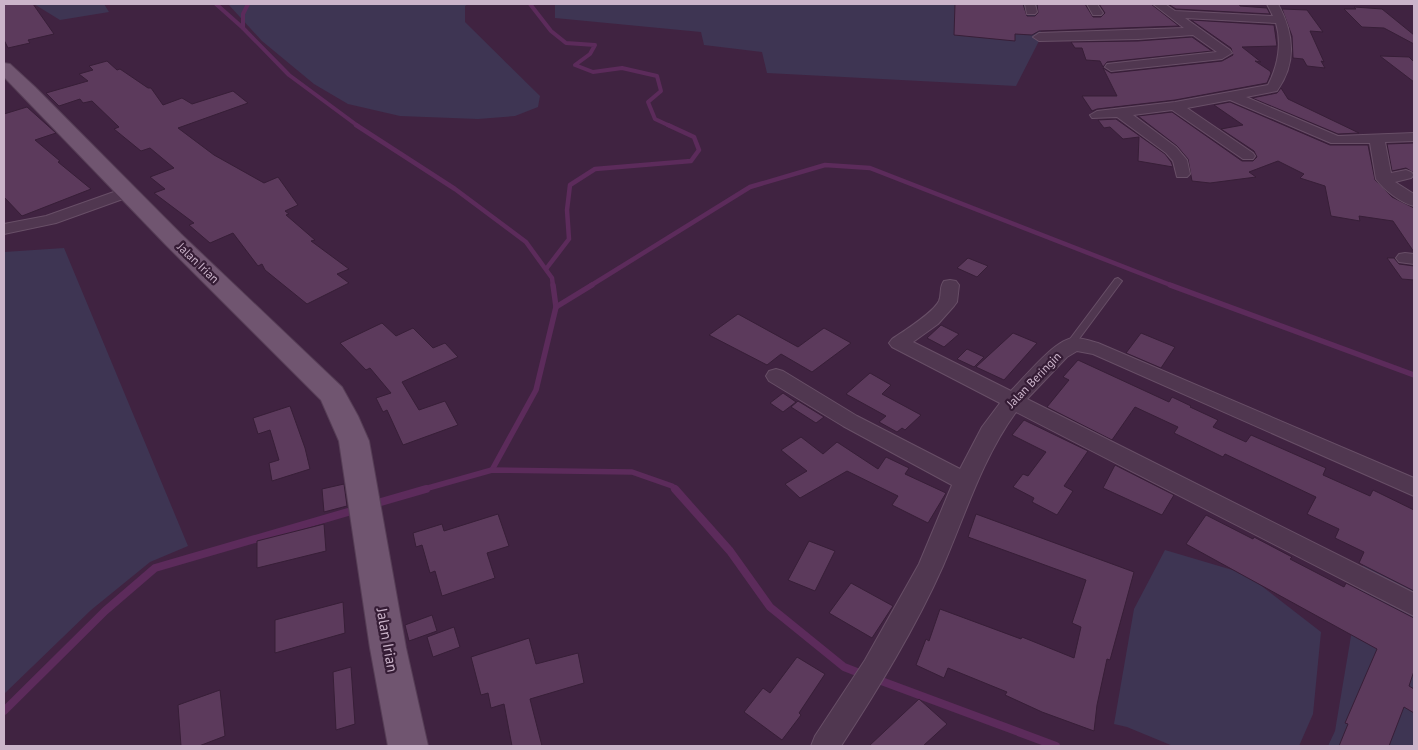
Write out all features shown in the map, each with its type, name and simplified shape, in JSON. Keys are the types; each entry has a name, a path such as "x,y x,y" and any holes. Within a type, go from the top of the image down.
{"main road":[{"name":"Jalan Irian","path":"4,68 30,91 128,192 332,394 344,416 354,441 408,746"}],"street":[{"path":"1111,67 1226,53 1158,4"},
{"path":"1097,115 1175,106 1264,91 1275,85 1284,54 1285,35 1273,4"},
{"path":"1173,14 1280,20"},
{"path":"1039,37 1138,35 1197,31"},
{"path":"1233,96 1332,139 1414,137"},
{"path":"1175,106 1248,156"},
{"path":"1121,113 1171,150 1180,160 1182,174"},
{"path":"1377,139 1384,179 1391,186 1414,201"},
{"path":"1384,179 1406,175"},
{"path":"4,229 50,220 128,192"},
{"path":"950,285 948,302 931,320 899,343 1414,605"},
{"name":"Jalan Beringin","path":"825,746 869,679 930,566 965,482 990,432 1014,401 1070,345 1098,349 1414,487"},
{"path":"776,376 850,420 965,482"}],"lane":[{"path":"1070,345 1118,281"}],"shaded area":[{"path":"34,4 104,4 109,12 60,20"},
{"path":"228,4 468,4 465,6 465,22 540,96 538,107 515,116 478,119 400,116 348,104 314,84 262,41"},
{"path":"555,4 1063,4 1068,9 1033,8 1042,35 1016,86 767,73 762,52 704,45 701,32 555,18"},
{"path":"64,248 188,546 150,562 91,610 4,694 4,252"},
{"path":"1391,534 1414,537 1414,746 1328,746 1335,731 1363,565"},
{"path":"1165,550 1246,574 1321,632 1313,714 1299,746 1173,746 1127,727 1114,724 1134,609"}],"building":[{"path":"4,4 33,4 54,34 28,40 30,43 8,48 4,40"},
{"path":"955,4 1023,4 1027,16 1035,16 1038,13 1037,4 1085,4 1093,17 1101,17 1105,13 1099,4 1151,4 1179,26 1039,31 1032,35 1015,34 1015,41 954,35"},
{"path":"1168,4 1239,4 1240,6 1267,8 1270,14 1176,9"},
{"path":"1354,7 1382,9 1414,35 1414,44 1384,28 1362,27 1344,9 1356,9"},
{"path":"1282,9 1307,10 1323,32 1310,31 1325,68 1307,66 1303,59 1293,58 1292,36"},
{"path":"1191,20 1274,25 1277,46 1242,47 1261,62 1255,61 1270,71 1267,83 1175,100 1092,111 1082,96 1117,96 1103,68 1111,73 1222,61 1233,55 1231,48"},
{"path":"1192,37 1212,51 1107,62 1103,67 1100,61 1086,60 1082,48 1075,48 1071,42 1138,41"},
{"path":"1380,56 1409,57 1414,62 1414,82"},
{"path":"107,61 117,70 120,69 148,88 151,88 163,105 182,98 192,104 233,91 248,103 178,128 214,155 264,183 278,177 298,205 285,211 289,214 286,215 315,240 311,241 349,269 337,274 349,283 307,304 265,270 262,264 258,266 233,233 210,243 189,225 194,223 154,193 165,189 150,177 174,168 150,148 141,151 114,129 119,127 92,101 83,103 80,99 59,106 46,93 88,81 79,74 93,70 89,66"},
{"path":"1281,88 1288,99 1359,133 1338,134 1252,98 1277,93"},
{"path":"1230,102 1330,145 1368,145 1375,180 1392,197 1414,208 1414,252 1393,221 1359,216 1360,221 1331,216 1325,186 1300,178 1304,174 1278,161 1249,172 1256,177 1210,183 1192,181 1188,159 1177,146 1138,116 1172,112 1242,161 1253,161 1257,157 1254,151 1221,129 1243,125 1214,105"},
{"path":"27,107 56,133 35,140 91,189 22,216 4,197 4,114"},
{"path":"1116,119 1165,154 1173,167 1138,161 1139,137 1123,139 1110,127 1104,128 1098,120"},
{"path":"1414,143 1414,173 1406,168 1392,171 1387,144"},
{"path":"968,258 988,266 977,277 957,268"},
{"path":"1387,258 1394,258 1399,264 1414,266 1414,280 1402,279"},
{"path":"738,314 798,347 824,328 851,343 812,372 781,354 767,365 709,335"},
{"path":"382,323 396,336 413,328 433,348 445,343 458,357 402,382 419,410 445,401 458,425 403,445 387,410 383,412 376,398 391,393 370,368 366,370 340,343"},
{"path":"941,325 959,334 944,347 927,338"},
{"path":"1013,333 1037,343 1004,380 976,367"},
{"path":"1141,333 1175,347 1161,368 1126,353"},
{"path":"967,349 984,357 974,367 957,359"},
{"path":"1078,360 1169,402 1172,397 1191,406 1218,420 1213,427 1246,442 1251,435 1326,468 1323,475 1370,496 1373,490 1414,510 1414,591 1359,563 1364,552 1335,538 1339,529 1307,514 1316,497 1225,454 1223,457 1174,433 1178,427 1135,407 1112,440 1047,407 1069,380 1063,377"},
{"path":"870,373 891,385 882,394 921,415 905,430 902,428 897,432 879,422 886,416 846,394"},
{"path":"783,393 796,402 783,412 770,403"},
{"path":"798,401 824,417 816,423 791,407"},
{"path":"290,406 305,448 310,469 272,481 269,463 279,460 270,430 258,434 253,418"},
{"path":"1024,420 1088,451 1064,486 1073,491 1057,515 1032,502 1034,498 1013,487 1023,474 1028,476 1046,452 1012,435"},
{"path":"801,437 823,454 837,442 878,469 886,457 909,468 905,474 946,493 928,523 892,505 898,496 847,471 800,498 785,484 807,471 781,450"},
{"path":"1115,465 1174,495 1162,515 1103,488"},
{"path":"344,484 347,506 324,512 322,489"},
{"path":"498,514 509,546 487,553 495,578 442,596 435,571 430,573 422,545 416,547 413,533 442,524 444,531"},
{"path":"976,514 1134,572 1110,660 1107,659 1097,705 1094,731 1042,712 1005,695 1007,692 948,668 944,678 916,665 926,639 929,641 940,609 1021,639 1022,637 1074,658 1081,627 1072,623 1086,580 968,537"},
{"path":"1206,515 1253,539 1254,537 1292,557 1290,559 1344,587 1346,583 1414,618 1414,671 1409,686 1414,689 1414,713 1404,707 1389,746 1339,746 1348,724 1345,723 1377,649 1186,544"},
{"path":"324,524 326,551 257,568 257,541"},
{"path":"809,541 835,551 815,591 788,580"},
{"path":"851,583 893,606 872,638 829,613"},
{"path":"343,602 345,633 275,653 275,620"},
{"path":"432,615 437,631 409,641 405,625"},
{"path":"454,627 460,647 433,657 427,637"},
{"path":"529,638 536,664 578,653 584,683 530,699 542,746 512,746 504,704 491,708 488,693 481,695 471,657"},
{"path":"797,657 825,674 799,713 801,715 782,740 744,712 763,688 770,693"},
{"path":"351,667 355,724 336,730 333,672"},
{"path":"220,690 225,736 199,746 181,746 178,705"},
{"path":"919,699 947,724 923,746 869,746"}],"waterway":[{"path":"216,4 243,28"},
{"path":"243,28 243,14 248,4"},
{"path":"530,4 551,31 566,43 595,45 590,54 575,65 593,72 622,68 657,76 661,91 648,102 655,119 670,126"},
{"path":"243,28 289,75 358,126"},
{"path":"356,125 455,189 526,242 552,278 553,286"},
{"path":"546,269 569,239 567,210 570,185 595,169 691,161 699,150 694,137 668,125"},
{"path":"590,286 750,187 825,165 870,168 1173,286"},
{"path":"553,285 556,307"},
{"path":"556,307 592,285"},
{"path":"1170,285 1414,375"},
{"path":"492,470 536,390 556,307"},
{"path":"421,490 492,470"},
{"path":"492,470 632,472 672,486 675,489"},
{"path":"374,504 426,489"},
{"path":"675,489 730,551 770,607 844,667 862,674"},
{"path":"4,711 105,611 155,568 355,510"},
{"path":"876,679 1056,746"}]}
